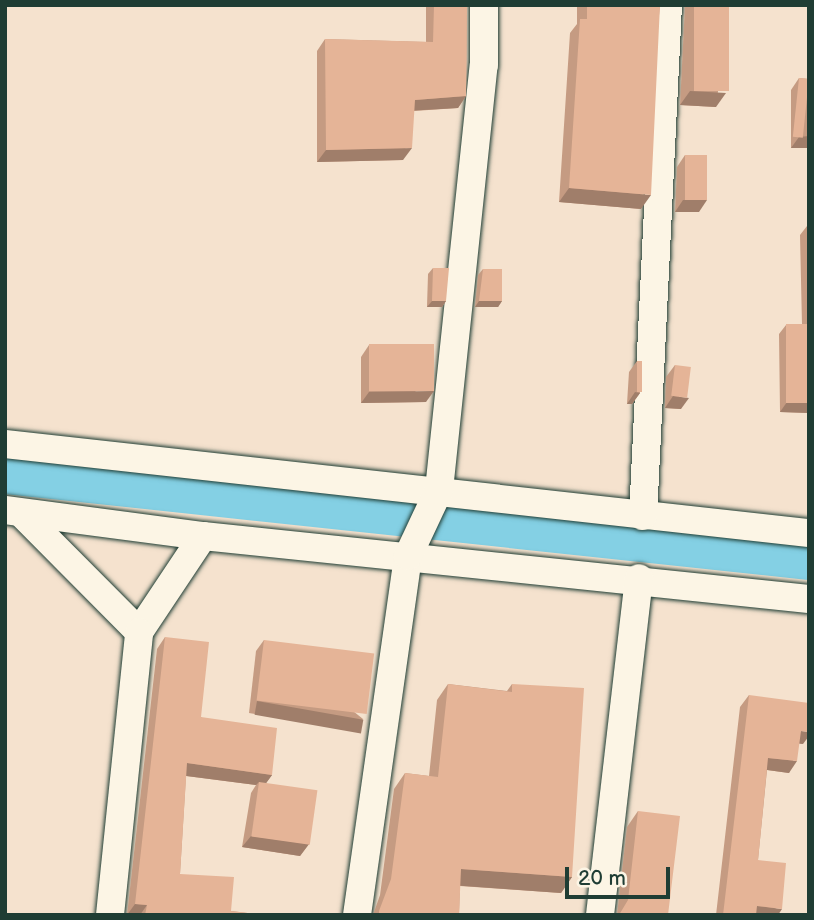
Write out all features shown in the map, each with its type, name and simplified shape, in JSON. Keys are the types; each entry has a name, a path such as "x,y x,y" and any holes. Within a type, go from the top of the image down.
{"street":[{"path":"357,915 408,556 439,490 484,65 484,5"},
{"path":"643,516 668,5"},
{"path":"5,444 809,533"},
{"path":"15,513 203,536 639,578 809,598"},
{"path":"15,513 139,632"},
{"path":"110,915 139,632 203,536"},
{"path":"600,915 639,578"}],"building":[{"path":"434,5 467,5 466,96 415,100 412,148 326,150 325,39 433,42"},
{"path":"587,5 660,5 651,195 569,188 580,19 587,19"},
{"path":"694,5 729,5 729,91 694,91"},
{"path":"799,78 809,79 803,138 793,137"},
{"path":"685,155 707,155 707,200 685,200"},
{"path":"807,226 809,226 809,310"},
{"path":"433,268 449,268 446,301 432,301"},
{"path":"483,269 502,269 502,301 479,301"},
{"path":"786,324 809,324 809,403 786,403"},
{"path":"369,344 434,344 434,391 369,391"},
{"path":"637,361 642,361 642,392 637,392"},
{"path":"675,365 691,367 687,398 671,396"},
{"path":"165,637 209,642 201,717 277,728 272,775 187,763 180,874 234,877 231,911 264,915 145,915 147,905 135,904"},
{"path":"264,640 374,654 367,714 257,701"},
{"path":"448,684 512,692 512,684 584,688 572,877 461,869 459,915 379,915 391,879 405,773 438,777"},
{"path":"749,695 809,703 809,732 801,731 797,761 768,758 758,860 786,863 782,909 757,906 756,915 723,915"},
{"path":"259,782 317,790 310,845 251,836"},
{"path":"638,811 680,816 668,915 619,915 628,900"}],"waterway":[{"path":"5,475 809,561"}]}
